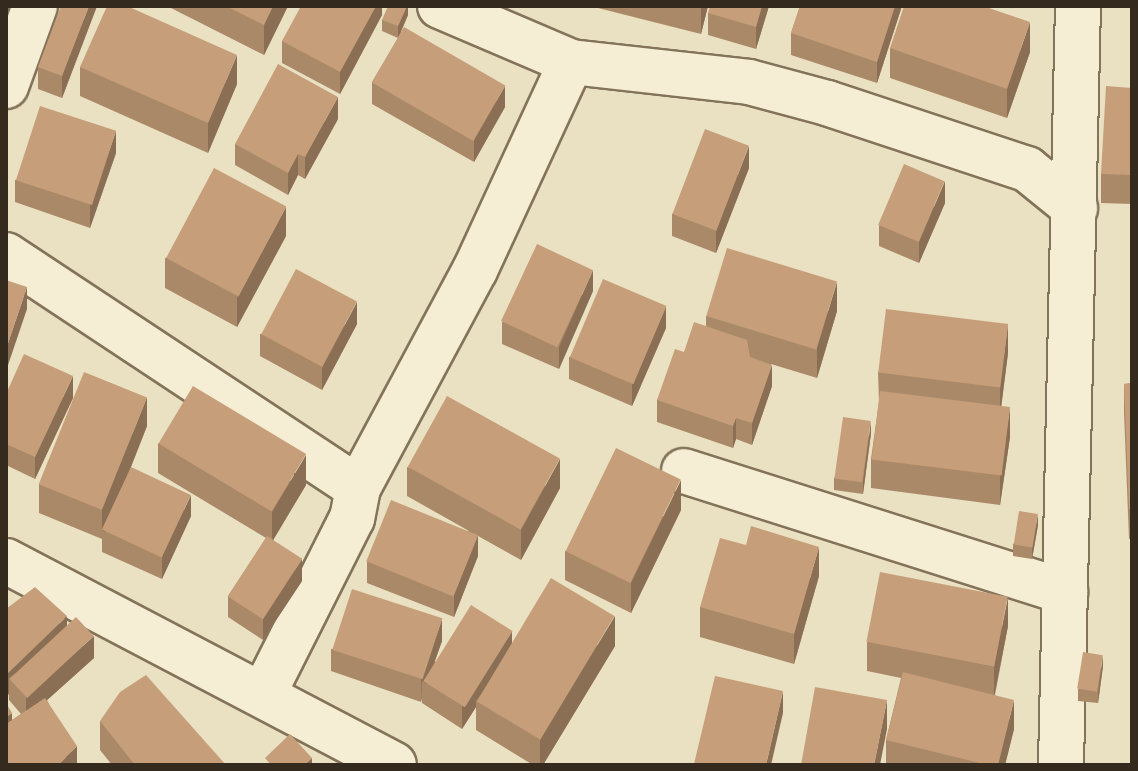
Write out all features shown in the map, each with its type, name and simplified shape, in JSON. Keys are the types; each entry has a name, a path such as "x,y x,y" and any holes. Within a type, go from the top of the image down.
{"street":[{"path":"6,86 35,6"},
{"path":"440,6 571,62 749,82 827,103 1027,169 1075,208"},
{"path":"1061,765 1078,6"},
{"path":"264,693 352,518 358,488 475,270 571,62"},
{"path":"6,255 358,488"},
{"path":"684,471 1065,592"},
{"path":"6,561 264,693 373,760"}],"building":[{"path":"61,6 89,6 62,76 38,67"},
{"path":"107,6 127,6 237,55 208,123 80,67"},
{"path":"226,6 273,6 264,25"},
{"path":"301,6 376,6 340,72 282,41"},
{"path":"388,6 407,6 398,26 382,20"},
{"path":"710,6 762,6 756,27 708,13"},
{"path":"800,6 895,6 877,62 791,33"},
{"path":"904,6 983,6 1030,22 1007,89 890,48"},
{"path":"404,27 505,85 473,141 372,82"},
{"path":"278,64 338,97 305,157 298,154 288,173 235,144"},
{"path":"1106,86 1132,88 1132,175 1101,174"},
{"path":"40,106 116,131 92,205 16,180"},
{"path":"705,129 749,146 716,231 672,214"},
{"path":"904,164 945,181 919,242 878,225"},
{"path":"214,168 286,206 239,297 166,258"},
{"path":"537,244 593,270 557,347 501,321"},
{"path":"727,248 837,282 816,350 706,316"},
{"path":"296,269 357,301 322,367 261,334"},
{"path":"603,279 667,306 633,384 570,357"},
{"path":"6,280 27,287 6,349"},
{"path":"886,309 1008,324 1000,388 878,373"},
{"path":"694,322 747,340 750,357 772,365 752,423 736,418 733,426 657,400 675,349 684,352"},
{"path":"24,354 73,376 35,457 6,444 6,394"},
{"path":"84,372 147,397 102,510 39,484"},
{"path":"1132,383 1132,509 1129,509 1124,384"},
{"path":"193,386 306,454 272,511 158,443"},
{"path":"880,391 1010,407 1002,475 872,459"},
{"path":"447,396 560,459 521,529 408,467"},
{"path":"843,417 871,421 862,482 834,478"},
{"path":"616,448 681,480 630,583 566,551"},
{"path":"131,467 191,495 162,557 102,530"},
{"path":"391,500 478,535 453,596 366,561"},
{"path":"1019,511 1038,514 1032,548 1014,545"},
{"path":"751,526 819,547 794,634 700,607 720,538 746,545"},
{"path":"267,536 302,559 263,619 228,596"},
{"path":"880,572 1008,597 994,667 866,642"},
{"path":"551,578 614,616 540,740 477,701"},
{"path":"35,587 67,616 6,675 6,609"},
{"path":"352,589 442,618 423,679 332,650"},
{"path":"471,605 513,631 465,707 423,681"},
{"path":"76,617 94,636 27,698 9,679"},
{"path":"1083,652 1103,655 1097,692 1077,689"},
{"path":"903,672 1014,700 998,765 886,740"},
{"path":"146,675 226,765 135,765 100,721 120,692"},
{"path":"715,676 783,691 766,765 694,764"},
{"path":"815,687 887,700 874,765 801,765"},
{"path":"45,698 77,746 58,765 6,765 6,724"},
{"path":"6,703 12,713 6,717"},
{"path":"290,734 312,758 304,765 271,765 265,758"}]}
